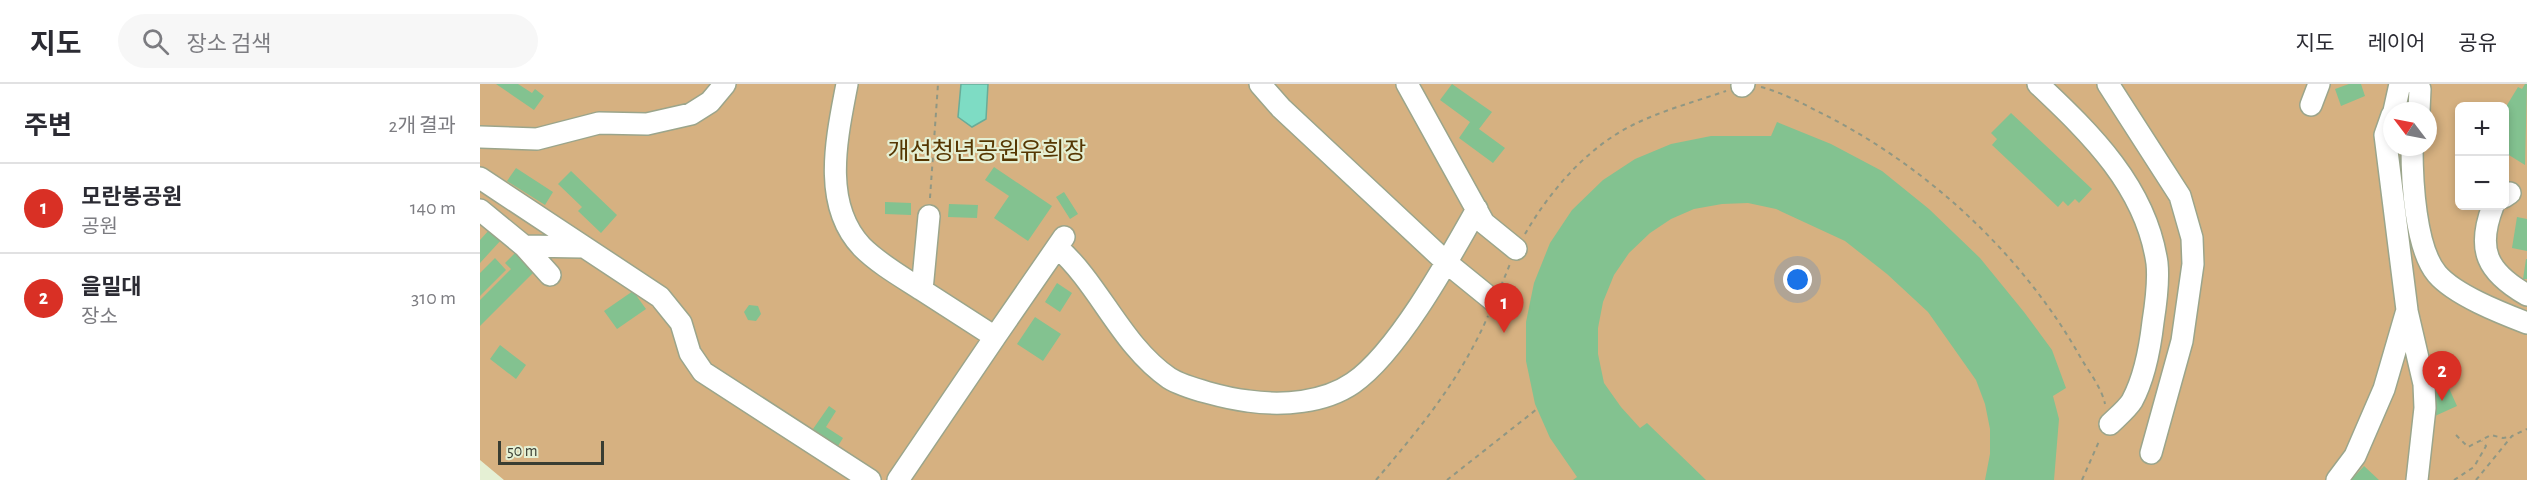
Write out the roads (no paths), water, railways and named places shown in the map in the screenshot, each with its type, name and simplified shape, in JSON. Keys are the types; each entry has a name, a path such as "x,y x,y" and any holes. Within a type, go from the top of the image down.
{"lane":[{"path":"480,137 537,139 599,123 647,124 691,114 710,102 725,84"},
{"path":"846,84 836,166 837,198 846,227 862,247 881,263 995,337"},
{"path":"1260,84 1281,108 1447,263 1495,302"},
{"path":"1407,84 1484,223 1516,249"},
{"path":"2038,84 2081,124 2112,162 2137,200 2157,263 2158,280 2151,342 2144,373 2131,402 2110,424"},
{"path":"2058,84 2067,95 2081,124"},
{"path":"2108,84 2180,196 2192,238 2193,264 2182,341 2151,453"},
{"path":"2311,105 2319,84"},
{"path":"2396,102 2400,84"},
{"path":"2417,84 2420,89 2419,102"},
{"path":"2388,156 2407,310 2424,384 2424,419 2417,480"},
{"path":"2412,156 2412,173 2423,242 2437,274 2462,293 2527,323"},
{"path":"480,178 660,297 681,323 690,354 703,372 870,480"},
{"path":"898,480 1060,242 1133,344 1170,379 1229,399 1273,405 1332,393 1352,384 1367,372 1390,346 1447,263 1477,209"},
{"path":"480,210 524,246 550,275"},
{"path":"2498,210 2484,243 2486,258 2509,285 2527,295"},
{"path":"922,290 929,216"},
{"path":"524,246 584,247"},
{"path":"2337,480 2355,456 2384,389 2407,310"}],"water":[{"path":"961,84 988,84 986,119 972,127 958,117"}],"place":[{"name":"모란봉공원","path":"1504,333"},
{"name":"을밀대","path":"2442,401"}],"park label":[{"name":"개선청년공원유희장","path":"987,151"}]}
